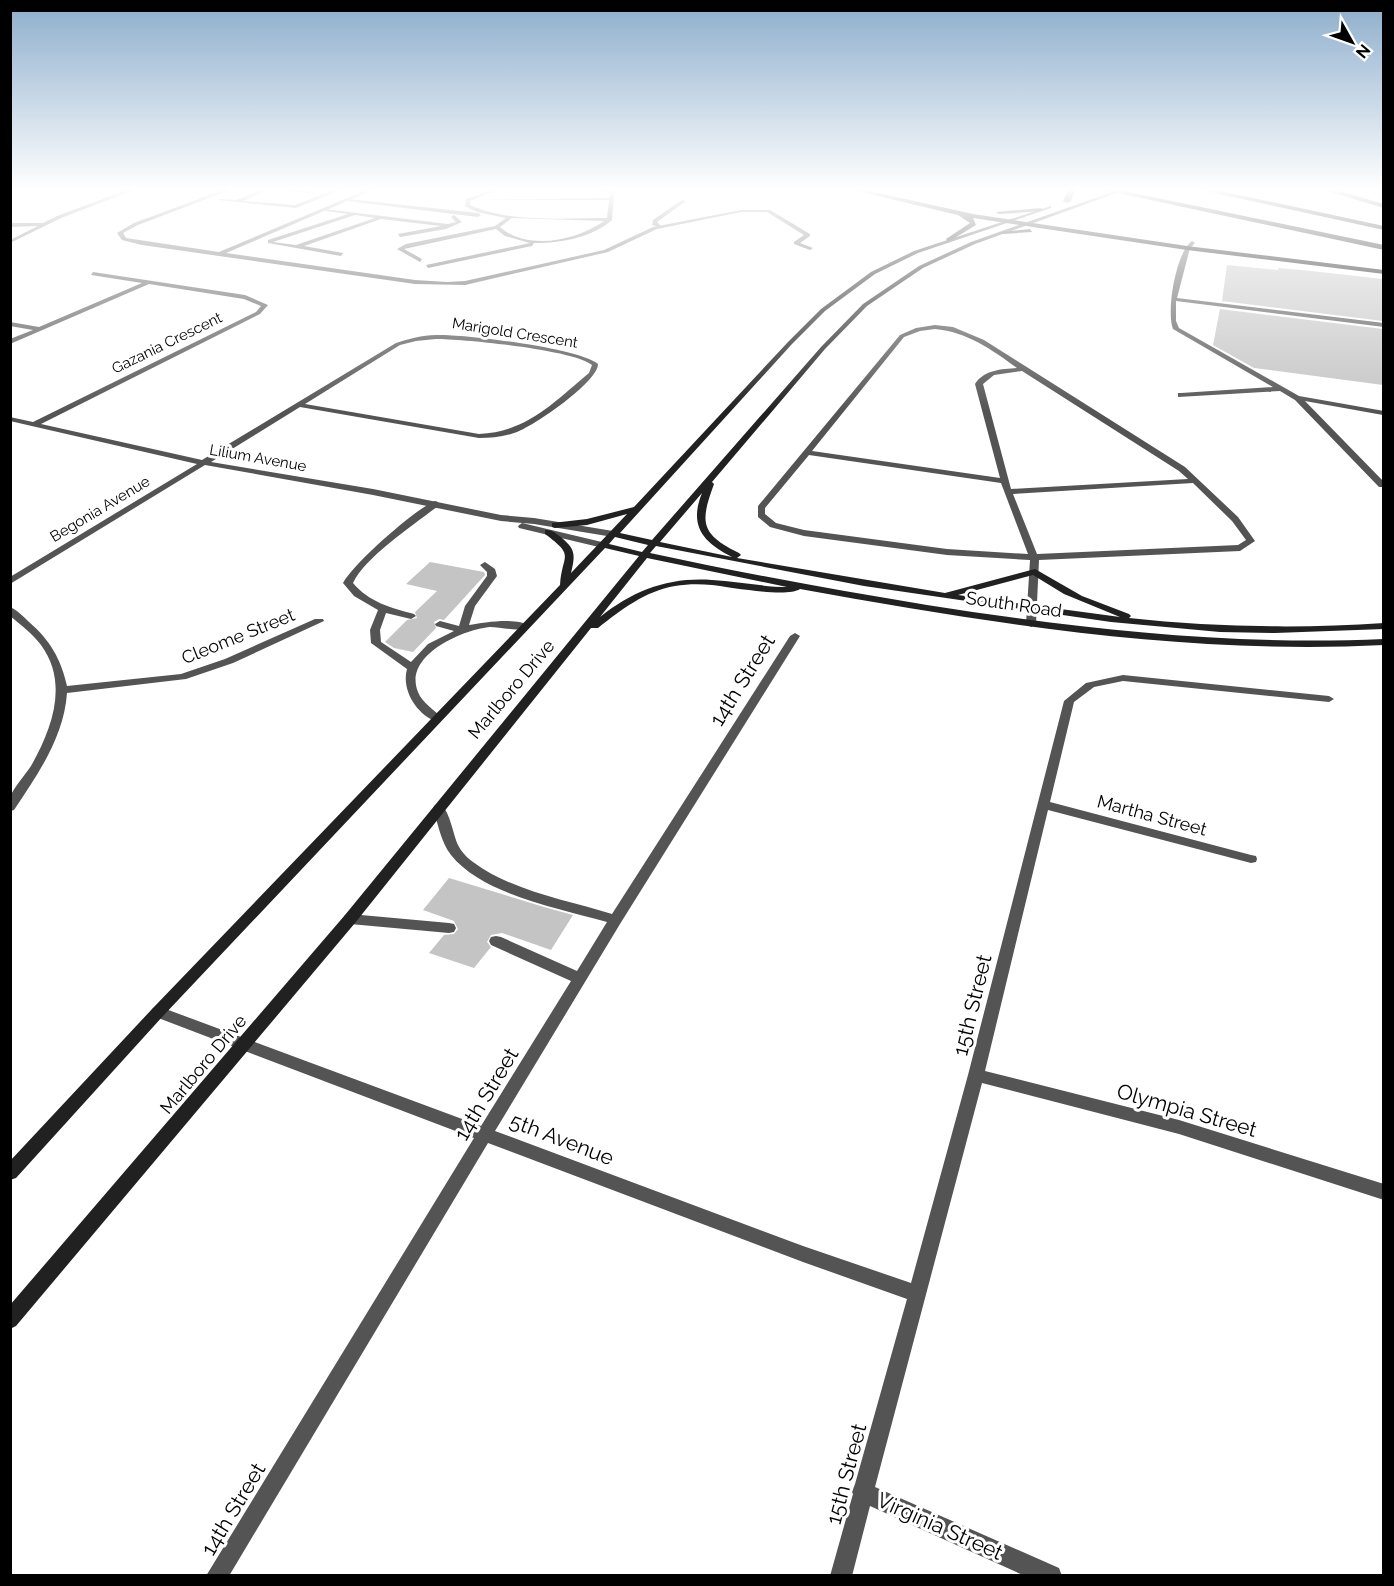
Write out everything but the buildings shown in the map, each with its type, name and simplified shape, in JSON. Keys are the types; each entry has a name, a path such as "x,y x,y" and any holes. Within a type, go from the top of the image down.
{"main road":[{"name":"Marlboro Drive","path":"10,1173 158,1012 603,545 790,343 823,310 852,286 891,264"},
{"name":"Marlboro Drive","path":"10,1320 350,919 644,555 823,348 865,305 927,264"},
{"path":"1337,264 1383,270"},
{"path":"713,477 700,513 702,527 719,546 752,563"},
{"path":"551,528 587,522 637,508"},
{"path":"551,528 567,546 570,558 564,585"},
{"name":"South Road","path":"613,534 752,563 1034,610 1150,624 1289,630 1383,626"},
{"name":"South Road","path":"603,545 811,588 1031,624 1175,640 1262,646 1383,642"},
{"path":"944,595 1035,572 1050,583 1092,604 1150,624"},
{"path":"575,643 615,609 652,588 696,581 779,590 811,588"}],"street":[{"path":"288,264 405,281 447,284 465,283 549,264"},
{"path":"428,266 438,264"},
{"path":"1183,264 1173,299 1172,322 1184,335 1297,398 1382,485"},
{"name":"Gazania Crescent","path":"35,424 258,313 265,305 245,297 93,274"},
{"path":"10,342 149,282"},
{"path":"1173,299 1383,325"},
{"path":"10,324 40,329"},
{"path":"933,328 964,332 981,340 1167,459 1235,519 1249,535 1251,541 1247,546 1240,548 1034,557 902,547 804,533 773,525 761,515 761,508 805,452 902,336 908,332 933,328"},
{"name":"Marigold Crescent","path":"205,463 299,405 398,344 423,336 446,336 572,355 590,360 596,365 592,374 525,428 496,436 479,436 299,405"},
{"path":"1023,369 990,374 983,377 979,384 1008,492 1034,557 1034,610 1031,624"},
{"path":"1181,394 1283,389"},
{"path":"1297,398 1383,412"},
{"name":"Lilium Avenue","path":"10,419 205,463 435,504 551,528 613,534"},
{"path":"805,452 1005,481"},
{"name":"Begonia Avenue","path":"10,581 205,463"},
{"path":"1008,492 1193,480"},
{"path":"411,616 383,609 357,594 348,584 348,579 360,566 435,504"},
{"name":"Lilium Avenue","path":"551,528 603,545"},
{"path":"463,630 471,600 492,576 492,571 485,565"},
{"path":"383,609 373,637 376,643 412,668"},
{"path":"10,610 46,644 54,659 62,690 59,715 53,736 10,807"},
{"name":"Cleome Street","path":"62,690 182,677 229,661 319,621"},
{"path":"437,719 416,699 411,690 412,668 429,648 463,630 499,623 525,626"},
{"path":"440,624 463,630"},
{"name":"14th Street","path":"217,1575 615,920 795,636"},
{"name":"15th Street","path":"840,1575 976,1075 1069,701 1090,685 1123,678 1329,699"},
{"name":"Martha Street","path":"1044,805 1251,859"},
{"path":"439,808 455,851 474,870 500,889 615,920"},
{"path":"350,919 449,928"},
{"path":"496,941 580,979"},
{"name":"5th Avenue","path":"158,1012 917,1294"},
{"name":"Olympia Street","path":"976,1075 1179,1127 1383,1192"},
{"name":"Virginia Street","path":"862,1492 1051,1575"}]}
